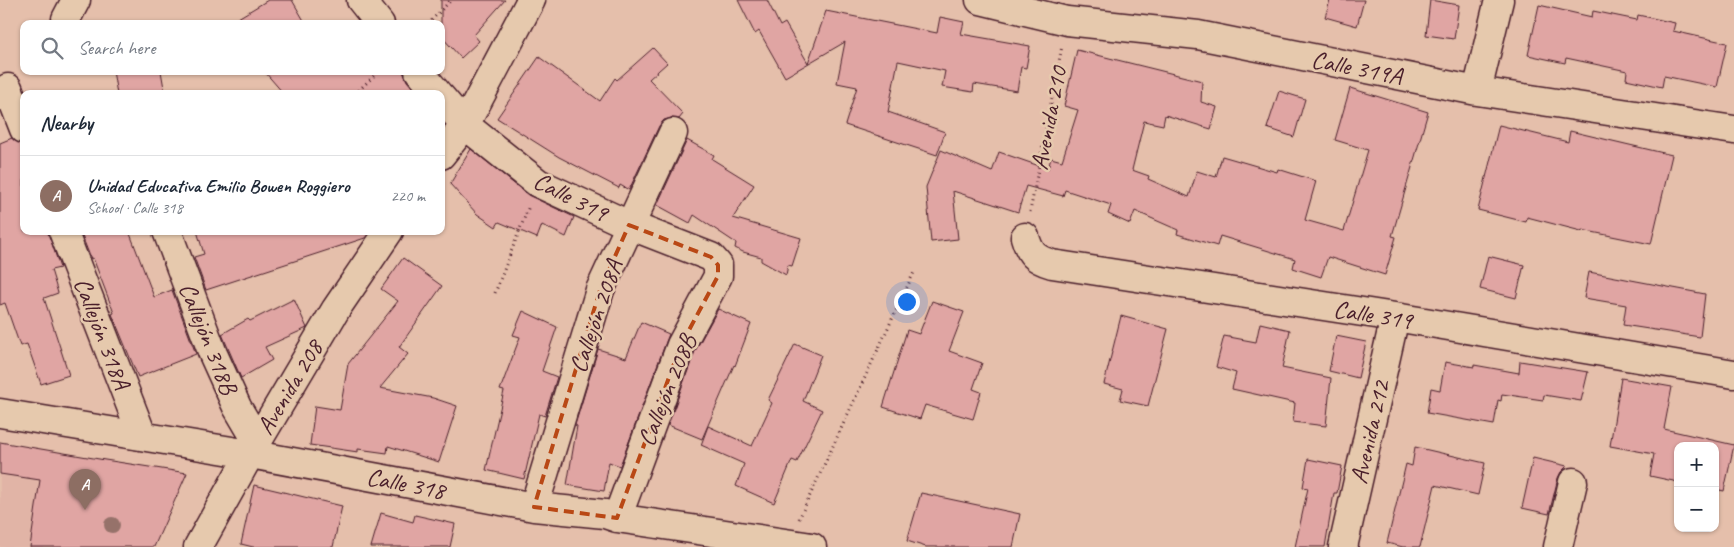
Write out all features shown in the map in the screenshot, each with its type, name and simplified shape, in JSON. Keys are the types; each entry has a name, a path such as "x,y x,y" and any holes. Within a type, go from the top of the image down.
{"street":[{"path":"361,0 377,20"},
{"path":"445,150 465,125 531,0"},
{"name":"Calle 319A","path":"980,0 1069,11 1477,91 1734,130"},
{"path":"1477,91 1499,0"},
{"path":"423,75 435,90"},
{"path":"4,92 20,122"},
{"name":"Calle 319","path":"445,102 465,125 538,182 629,225 711,256 718,265"},
{"name":"Callejón 208A","path":"534,507 600,290 673,133"},
{"name":"Callejón 318A","path":"65,235 142,435"},
{"name":"Callejón 318B","path":"169,235 213,354 253,447"},
{"name":"Avenida 208","path":"198,547 253,447 336,309 386,235"},
{"name":"Calle 319","path":"1025,237 1028,249 1038,260 1052,264 1395,317 1734,374"},
{"name":"Callejón 208B","path":"617,518 681,345 718,276 718,265"},
{"name":"Avenida 212","path":"1343,547 1395,317"},
{"name":"Calle 318","path":"0,412 142,435 253,447 534,507 605,514 617,518 795,546"},
{"path":"1558,547 1573,482"}],"path":[{"path":"432,20 451,0"},
{"name":"Avenida 210","path":"1025,237 1069,11"},
{"path":"359,90 375,75"},
{"path":"495,293 538,182"},
{"path":"795,546 847,414 915,270"}],"highlighted area":[{"path":"629,225 711,257 718,265 718,276 681,345 617,518 534,507 600,290"}],"shaded area":[{"path":"0,442 187,473 154,547 0,547"}],"building":[{"path":"268,0 292,0 304,20 235,20"},
{"path":"441,0 505,0 474,35 479,41 461,58 445,40 445,20 441,20"},
{"path":"738,0 767,0 780,26 785,23 808,63 826,11 937,33 940,17 964,22 961,34 1030,46 1026,68 1021,67 1017,91 974,84 973,92 942,87 945,71 898,61 888,112 945,132 937,155 845,125 857,87 837,83 845,42 785,77 759,31 755,34"},
{"path":"1330,0 1364,0 1357,26 1325,17"},
{"path":"1430,0 1459,5 1454,39 1426,35"},
{"path":"1539,5 1592,17 1593,11 1637,20 1638,15 1675,23 1673,31 1727,43 1717,87 1664,76 1662,87 1626,79 1627,71 1566,58 1565,63 1528,55"},
{"path":"653,48 667,63 649,79 683,114 679,119 671,118 664,120 659,126 629,190 620,185 619,188 559,157 497,118 539,57 600,101 615,78 617,80"},
{"path":"1077,50 1202,81 1201,102 1217,107 1211,129 1165,115 1163,125 1144,121 1132,170 1149,176 1148,179 1189,197 1197,171 1216,177 1222,156 1277,172 1278,169 1316,181 1305,220 1344,231 1368,150 1335,140 1350,88 1428,112 1392,236 1396,237 1385,275 1328,257 1321,277 1293,268 1295,259 1220,236 1217,246 1177,234 1178,230 1135,211 1130,224 1108,214 1111,205 1065,190 1063,196 1026,186 1018,212 953,191 958,239 931,242 926,187 941,150 992,172 999,152 1048,169 1051,158 1062,161 1078,110 1064,106"},
{"path":"114,75 162,75 164,90 116,90"},
{"path":"267,75 405,75 415,90 281,90"},
{"path":"1279,91 1305,99 1294,137 1267,128"},
{"path":"1499,125 1568,142 1570,131 1672,155 1651,244 1581,231 1527,217 1526,222 1478,210"},
{"path":"12,138 20,143 20,235 49,235 60,268 51,270 58,293 44,298 69,375 41,384 27,344 20,346 5,303 0,305 0,143"},
{"path":"687,140 714,155 712,159 754,185 733,218 801,238 792,266 788,265 786,275 761,261 761,257 735,248 736,243 694,215 690,223 657,205"},
{"path":"471,149 528,195 574,217 566,237 542,225 537,238 499,222 496,227 477,214 450,184"},
{"path":"82,235 131,235 154,297 172,290 196,354 138,377 112,314 114,313 93,258 91,259"},
{"path":"198,235 367,235 365,238 206,290 194,257 204,254"},
{"path":"1488,256 1524,265 1516,298 1480,289"},
{"path":"403,258 442,286 399,347 408,354 380,388 433,398 457,406 439,462 388,446 387,453 358,449 358,452 310,445 315,406 340,410 348,364 398,301 381,289"},
{"path":"1589,272 1705,294 1700,337 1623,325 1626,305 1584,298"},
{"path":"294,299 307,328 265,347 272,360 241,378 222,334 248,319 250,321"},
{"path":"932,301 964,312 949,351 982,363 973,389 981,392 973,419 925,405 920,419 883,407 907,330 919,334"},
{"path":"718,309 751,324 735,366 702,439 668,425 695,351"},
{"path":"523,311 557,327 542,371 557,377 545,416 539,414 524,479 486,470 504,391 500,390 520,337 513,335"},
{"path":"1121,316 1168,329 1148,406 1120,400 1123,389 1104,384"},
{"path":"641,322 669,334 620,466 609,462 604,491 567,485 577,426 575,425 598,349 626,358"},
{"path":"1260,323 1290,330 1282,368 1331,378 1326,426 1293,422 1295,403 1232,389 1236,373 1216,367 1224,336 1256,342"},
{"path":"1336,336 1366,342 1358,378 1329,371"},
{"path":"795,344 821,355 803,401 822,410 797,462 792,460 774,503 736,486 744,464 701,445 708,426 752,446 772,403 768,400"},
{"path":"1520,361 1588,372 1581,401 1544,395 1543,400 1502,394 1501,401 1498,400 1494,425 1427,413 1431,388 1440,390 1445,362 1519,373"},
{"path":"1621,378 1672,387 1664,429 1734,445 1724,491 1719,490 1719,442 1674,442 1674,481 1650,476 1654,454 1610,446"},
{"path":"0,442 187,473 154,547 30,547 40,480 0,474"},
{"path":"1415,447 1485,463 1478,495 1435,485 1420,547 1403,547 1387,543 1406,464 1412,466"},
{"path":"1533,458 1567,466 1558,478 1549,514 1522,508"},
{"path":"1308,459 1342,466 1337,493 1334,493 1325,547 1295,547 1308,488 1303,487"},
{"path":"254,485 342,506 333,547 253,547 241,544"},
{"path":"921,493 1020,514 1013,547 926,547 907,541"},
{"path":"381,513 413,522 415,515 455,524 450,547 371,547"}],"place":[{"name":"Unidad Educativa Emilio Bowen Roggiero","path":"85,510"}]}
